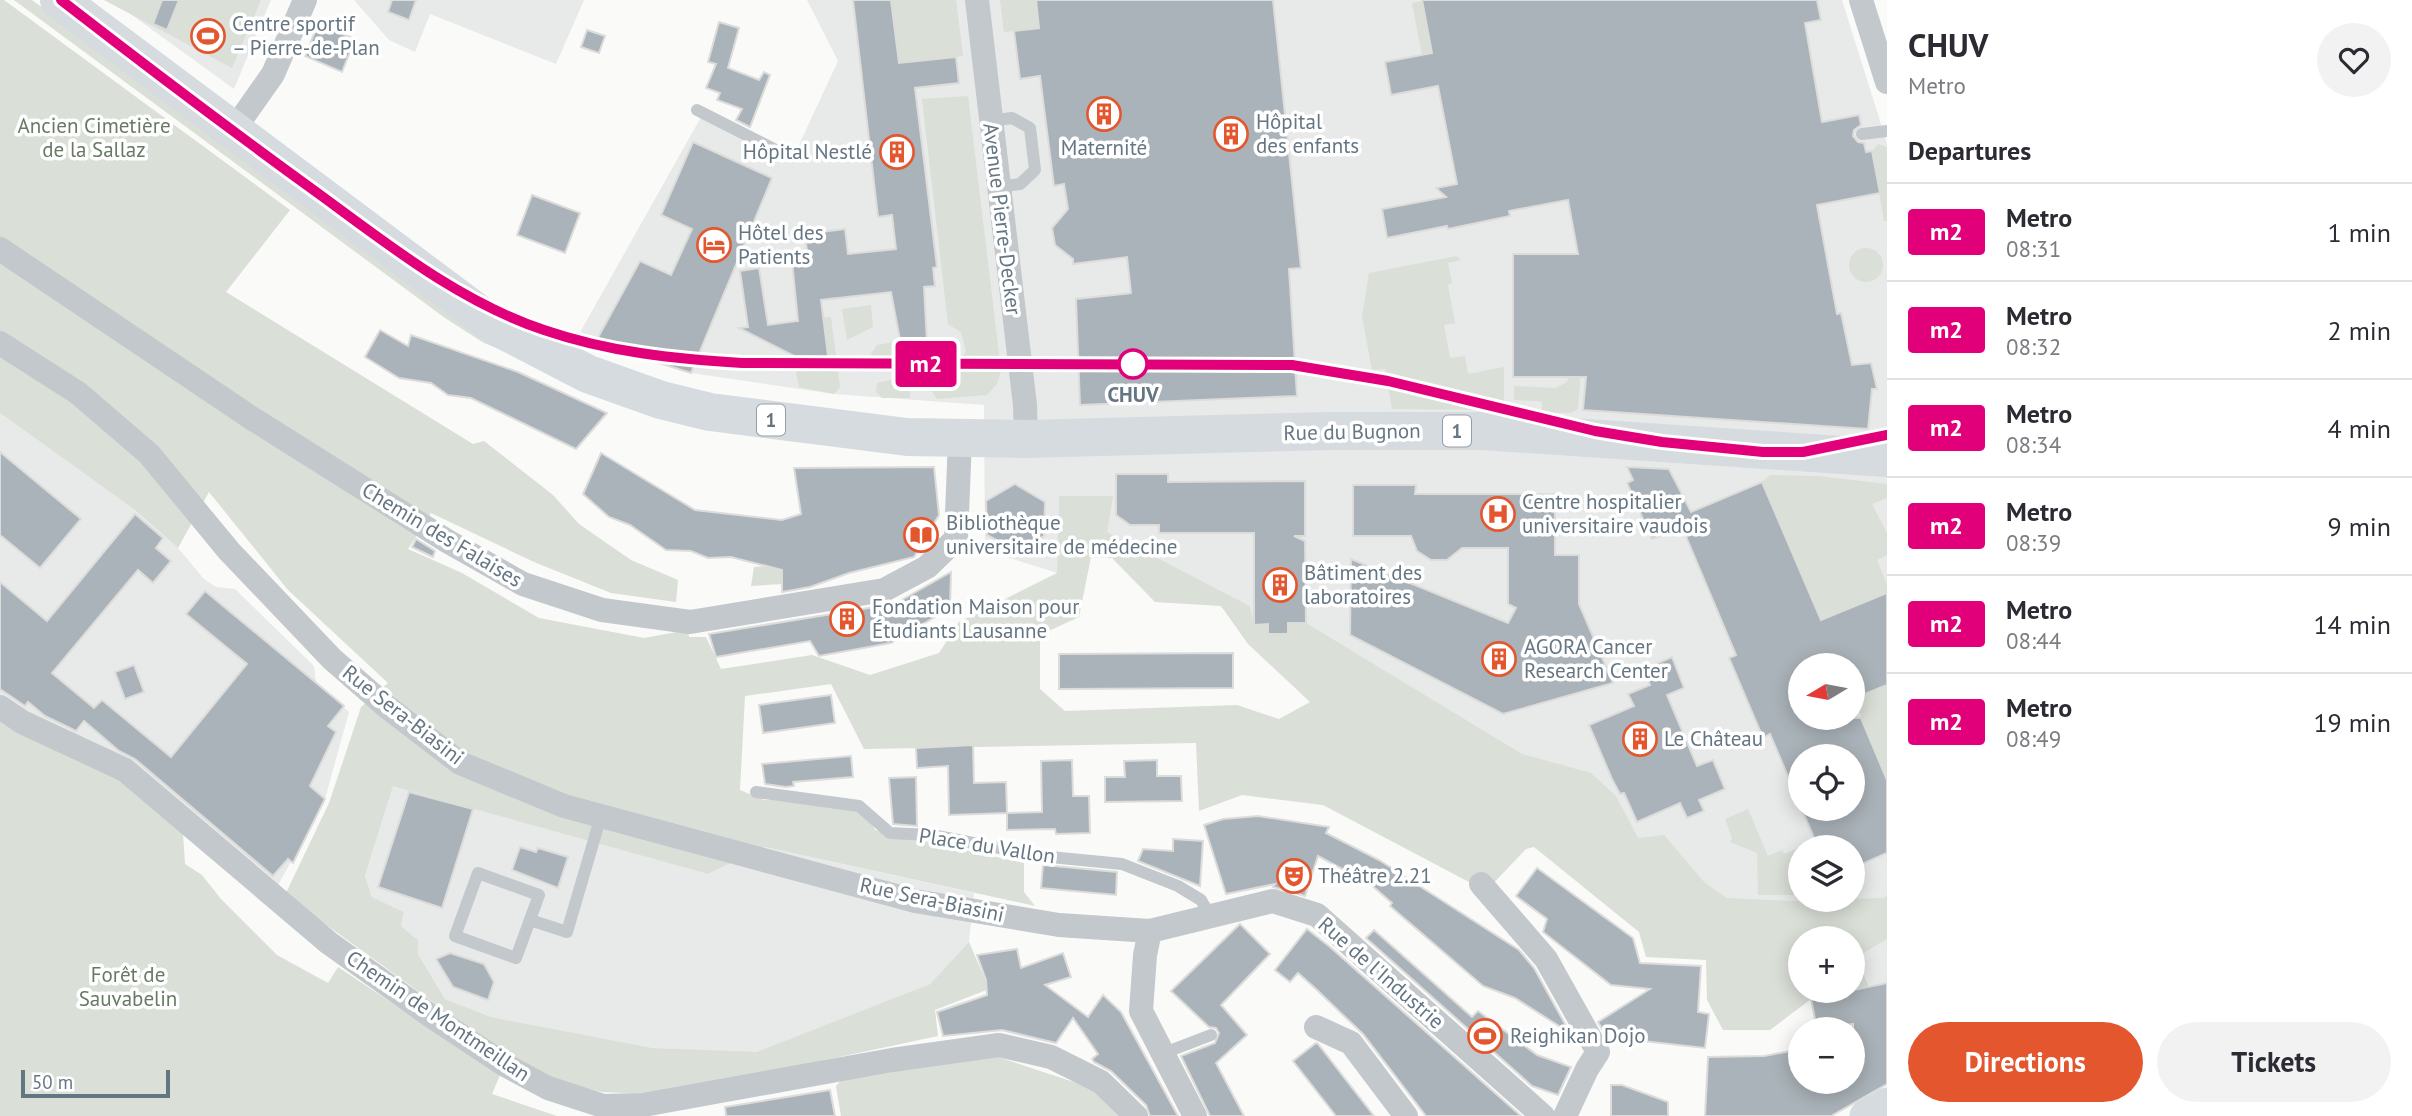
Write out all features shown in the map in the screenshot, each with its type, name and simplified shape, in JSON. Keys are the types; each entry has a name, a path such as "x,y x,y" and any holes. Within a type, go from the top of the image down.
{"main road":[{"name":"1","path":"59,0 495,326 587,374 661,400 710,412 907,437 1026,439"},
{"name":"Rue du Bugnon","path":"1026,439 1331,431 1482,431 1887,458"},
{"path":"1866,1116 1887,1104"}],"street":[{"path":"233,131 273,74 305,0"},
{"name":"Avenue Pierre-Decker","path":"977,0 1025,405 1026,439"},
{"path":"1861,0 1887,82"},
{"name":"Chemin des Falaises","path":"0,249 253,419 447,541 523,584 602,610 690,622 884,590 927,567 956,539 960,514 960,439"},
{"name":"Rue Sera-Biasini","path":"0,343 78,393 149,454 229,551 332,659 387,707 460,763 564,806 915,901 1040,922 1150,930"},
{"name":"Chemin de Montmeillan","path":"0,707 22,722 125,770 329,943 441,1023 548,1088 603,1106 643,1105 892,1060 999,1045 1051,1057 1101,1082 1136,1116"},
{"path":"1481,884 1546,959 1598,1052 1565,1116"},
{"name":"Rue de l'Industrie","path":"1221,914 1273,901 1317,915 1543,1116"},
{"path":"1195,1116 1141,1011 1145,955 1150,930 1221,914"},
{"path":"1316,1027 1351,1043 1406,1116"}],"lane":[{"path":"697,110 774,149"},
{"path":"990,121 1012,118 1030,128 1032,135 1035,170 1020,184 998,187"},
{"path":"1862,134 1887,131"},
{"name":"Place du Vallon","path":"756,792 859,806 890,832 932,835 1040,856 1122,864 1178,886 1221,914"},
{"path":"530,920 567,932 601,816"},
{"path":"478,873 538,895 530,920 516,958 455,936 478,873"},
{"path":"1165,1057 1211,1035"}],"shaded area":[{"name":"Centre sportif – Pierre-de-Plan","path":"111,0 271,0 234,89"},
{"path":"354,0 584,0 556,64 430,14 415,52 389,40"},
{"name":"Centre hospitalier universitaire vaudois","path":"807,0 1842,0 1887,143 1887,1016 1865,977 1865,926 1804,926 1738,910 1268,634 1254,625 1250,606 1106,532 1112,496 1059,496 1057,573 985,550 984,405 834,394 691,373 578,336 701,117 791,162 838,61"},
{"path":"0,413 135,510 178,548 204,579 216,587 235,589 314,666 316,682 349,712 325,799 276,889 0,701"},
{"path":"393,785 708,874 765,847 974,893 969,942 930,984 757,1053 653,1048 491,1017 445,999 418,954 418,940 401,926 404,912 372,897 365,877"}],"green space":[{"name":"Ancien Cimetière de la Sallaz","path":"0,0 4,0 290,210 226,292 473,444 484,441 553,495 579,524 631,560 678,580 676,602 611,593 534,562 431,513 408,549 462,573 539,618 644,638 688,630 689,637 706,637 721,669 812,655 870,675 939,653 959,622 1057,573 1059,496 1113,496 1107,532 1250,606 1254,624 1268,624 1268,634 1288,634 1288,623 1306,623 1522,754 1591,773 1616,796 1638,838 1664,835 1705,883 1727,898 1788,901 1788,912 1865,912 1865,899 1884,898 1887,895 1887,939 1865,952 1865,926 1788,926 1788,1003 1806,1003 1770,1030 1723,1030 1707,1000 1706,960 1646,957 1639,932 1534,847 1526,849 1486,891 1323,805 1242,795 1199,811 1196,743 864,749 831,684 745,696 740,790 764,800 862,801 875,830 1024,863 1024,892 1035,906 765,847 708,874 393,786 365,876 372,897 404,912 401,926 418,940 418,954 445,999 491,1017 653,1048 757,1052 930,984 969,942 989,989 935,1010 938,1036 746,1077 643,1094 601,1092 557,1081 509,1057 285,895 329,803 361,707 388,683 288,590 209,492 178,548 135,510 0,413","holes":["1091,557 1112,558 1155,602 1221,606 1248,644 1310,702 1279,719 1237,705 1065,711 1040,689 1040,635 1079,617"]},
{"path":"14,0 32,0 507,352 484,343 445,318"},
{"name":"Centre sportif – Pierre-de-Plan","path":"104,0 261,0 232,68"},
{"path":"891,0 956,0 963,56 899,63"},
{"path":"1000,0 1036,0 1039,28 1004,32"},
{"path":"1422,1 1432,53 1422,55 1412,3"},
{"path":"968,96 1001,371 997,384 987,395 937,399 931,390 929,374 956,367 966,351 961,332 948,324 922,99"},
{"path":"1878,144 1887,147 1887,221 1884,221 1872,151"},
{"path":"1866,248 1878,253 1883,265 1878,277 1866,282 1854,277 1849,265 1854,253"},
{"path":"1563,254 1566,254 1583,343 1578,409 1571,413 1542,412 1542,402 1514,400 1514,386 1555,388 1567,382 1568,378 1563,377"},
{"path":"1457,256 1461,260 1448,263 1452,283 1448,285 1455,323 1444,325 1450,358 1465,356 1468,374 1504,367 1504,410 1392,409 1385,369 1372,370 1362,316 1369,273"},
{"path":"871,305 873,327 847,340 842,309"},
{"path":"831,317 840,387 834,394 799,387 796,373 823,318"},
{"path":"934,337 945,343 946,351 941,358 927,360 925,342"},
{"path":"900,341 901,345 907,344 909,363 882,366 873,361 871,354 877,345"},
{"path":"910,376 910,398 882,398 876,392 877,383"},
{"path":"1770,475 1817,476 1887,484 1887,498 1872,504 1887,533 1887,555 1877,560 1887,584 1887,593 1821,620 1762,482"},
{"path":"782,565 782,584 751,586 754,567"},
{"path":"1887,685 1887,780 1866,728 1866,691"},
{"name":"Forêt de Sauvabelin","path":"0,715 114,770 183,834 185,864 202,875 221,899 277,955 328,983 338,967 500,1075 492,1094 557,1116 0,1116"},
{"path":"1748,809 1768,856 1782,850 1784,854 1788,852 1788,895 1758,895 1757,853 1730,842 1732,838 1725,819"},
{"path":"998,1057 1101,1091 1127,1116 841,1116 836,1086 843,1078"}],"building":[{"path":"162,0 179,0 167,30 153,24"},
{"path":"392,0 416,0 409,20 388,12"},
{"name":"Hôpital Nestlé","path":"853,0 891,0 899,63 956,57 959,83 915,88 937,267 933,268 935,286 924,287 927,342 901,345 891,292 821,300 829,363 799,367 798,358 739,328 748,327 740,271 759,268 768,325 798,321 792,261 808,260 805,234 845,229 848,254 896,249 892,215 878,217"},
{"name":"Hôpital des enfants","path":"1036,0 1273,0 1301,268 1289,269 1297,396 1080,405 1076,299 1131,293 1127,257 1073,264 1073,259 1055,245 1052,228 1068,209 1064,184 1054,186 1040,76 1020,79 1014,31 1039,28"},
{"path":"1422,0 1817,0 1821,20 1805,23 1822,122 1859,115 1861,125 1854,130 1853,136 1858,142 1864,143 1866,152 1872,151 1880,193 1817,205 1837,314 1841,313 1852,365 1871,363 1877,389 1872,389 1868,429 1583,410 1586,377 1513,377 1513,254 1578,254 1568,200 1509,211 1510,216 1387,238 1382,209 1446,197 1436,188 1457,184 1438,86 1391,95 1385,62 1432,53"},
{"path":"719,22 739,28 728,68 759,80 764,72 770,75 750,127 736,120 742,109 717,100 720,93 706,88 716,64 708,62"},
{"path":"318,24 355,39 342,72 305,56"},
{"path":"587,30 605,36 599,53 581,47"},
{"name":"Hôtel des Patients","path":"693,142 772,178 691,373 595,343 640,261 671,275 692,229 661,215"},
{"path":"532,195 580,213 565,253 517,235"},
{"path":"380,330 408,346 411,335 518,372 607,413 576,449 471,398 448,395 431,383 399,378 365,357"},
{"path":"0,452 81,519 40,568 0,535"},
{"path":"601,453 695,510 782,520 801,514 794,468 934,467 939,515 914,557 849,573 810,587 782,592 782,570 731,557 708,558 691,551 666,550 630,525 609,517 583,494"},
{"path":"1627,467 1669,469 1691,512 1762,482 1821,620 1887,593 1887,685 1866,694 1866,653 1788,653 1788,730 1866,730 1887,780 1887,853 1865,863 1865,835 1813,835 1807,821 1865,821 1865,744 1788,744 1788,776 1770,734 1763,738 1729,658 1736,655 1682,527 1652,539 1627,483 1633,480"},
{"name":"Bâtiment des laboratoires","path":"1116,474 1168,474 1168,482 1305,481 1305,536 1294,536 1305,541 1306,623 1288,623 1288,634 1268,634 1268,624 1254,625 1254,533 1159,533 1159,525 1130,525 1116,515"},
{"path":"1015,484 1045,502 1044,536 1016,551 987,535 986,501"},
{"path":"1353,485 1416,485 1415,494 1555,494 1555,555 1579,555 1579,604 1613,683 1503,714 1350,635 1351,559 1508,623 1516,608 1508,604 1508,548 1462,548 1447,560 1431,560 1417,551 1411,536 1353,536"},
{"path":"135,514 163,538 156,548 171,561 153,583 138,570 52,673 94,708 102,700 171,757 247,664 186,614 205,591 344,706 328,726 336,732 310,786 325,799 293,863 288,859 273,876 135,759 119,751 84,721 76,731 45,716 28,702 25,706 0,689 0,582 47,621"},
{"path":"416,539 435,551 433,557 412,547"},
{"name":"Fondation Maison pour Étudiants Lausanne","path":"951,572 950,608 891,643 819,656 810,641 716,657 709,634 881,606 884,610"},
{"path":"1233,653 1233,688 1059,689 1059,654"},
{"name":"Le Château","path":"1672,657 1684,688 1667,695 1697,766 1713,760 1725,789 1699,800 1704,811 1687,818 1680,803 1637,822 1624,793 1620,794 1612,779 1589,725 1634,706 1628,694 1650,685 1644,669"},
{"path":"134,665 144,692 125,699 115,672"},
{"path":"831,695 835,723 763,733 759,705"},
{"path":"973,745 974,783 1006,782 1007,813 949,815 948,766 917,768 916,748"},
{"path":"851,756 853,777 793,782 794,786 786,787 765,784 762,764"},
{"path":"1072,760 1073,796 1089,796 1090,833 1056,834 1055,829 1007,830 1007,813 1042,812 1041,761"},
{"path":"1157,760 1157,776 1181,776 1182,801 1105,802 1105,777 1125,777 1124,761"},
{"path":"916,777 917,826 893,824 889,778"},
{"path":"409,792 473,809 442,908 378,887"},
{"path":"1258,816 1329,827 1326,833 1379,860 1519,950 1534,968 1570,1033 1515,998 1483,986 1390,906 1392,903 1369,883 1318,856 1305,896 1273,887 1275,884 1226,894 1204,825 1223,819"},
{"path":"1173,839 1203,841 1200,886 1138,861 1143,849 1173,851"},
{"path":"520,847 536,852 538,848 568,857 558,888 512,870"},
{"path":"1043,865 1117,872 1116,895 1041,888"},
{"path":"1537,868 1633,938 1640,963 1701,966 1698,1012 1709,1014 1705,1048 1607,1037 1598,1022 1650,989 1611,985 1543,932 1547,919 1516,896"},
{"path":"1240,924 1270,954 1221,1005 1247,1035 1216,1063 1244,1116 1210,1116 1181,1056 1215,1043 1219,1033 1171,991"},
{"path":"1307,929 1521,1116 1426,1116 1363,1034 1298,973 1290,982 1275,970"},
{"path":"1374,930 1472,1017 1478,1011 1537,1055 1571,1067 1558,1095 1532,1086 1366,938"},
{"path":"1017,949 1021,968 1063,953 1071,977 1045,985 1088,1017 1103,995 1121,1012 1178,1116 1150,1116 1146,1105 1111,1071 1094,1062 1092,1059 1098,1054 1073,1018 1056,1043 1002,1030 943,1036 937,1012 987,995 986,980 977,955"},
{"path":"450,953 484,964 494,982 488,1000 453,987 436,959"},
{"path":"1887,983 1887,1084 1831,1116 1705,1116 1708,1057 1764,1056 1788,1052 1788,1094 1865,1094 1865,1017 1815,1017 1812,1003 1865,1003 1865,988"},
{"path":"1316,1043 1374,1116 1336,1116 1293,1061"},
{"path":"1611,1085 1622,1085 1668,1102 1668,1116 1611,1116"},
{"path":"830,1090 835,1116 726,1116 725,1107"}],"metro line":[{"name":"m2","path":"61,0 200,108 451,288 544,330 604,346 666,358 742,363 1292,365 1388,381 1595,431 1662,442 1763,452 1803,452 1887,435"}],"place":[{"name":"Centre sportif – Pierre-de-Plan","path":"208,36"},
{"name":"Maternité","path":"1104,114"},
{"name":"Hôpital des enfants","path":"1231,134"},
{"name":"Hôpital Nestlé","path":"897,152"},
{"name":"Hôtel des Patients","path":"714,245"},
{"name":"CHUV","path":"1133,364"},
{"name":"Centre hospitalier universitaire vaudois","path":"1498,514"},
{"name":"Bibliothèque universitaire de médecine","path":"921,535"},
{"name":"Bâtiment des laboratoires","path":"1280,585"},
{"name":"Fondation Maison pour Étudiants Lausanne","path":"847,619"},
{"name":"AGORA Cancer Research Center","path":"1499,659"},
{"name":"Le Château","path":"1640,739"},
{"name":"Théâtre 2.21","path":"1294,876"},
{"name":"Reighikan Dojo","path":"1485,1036"}]}
